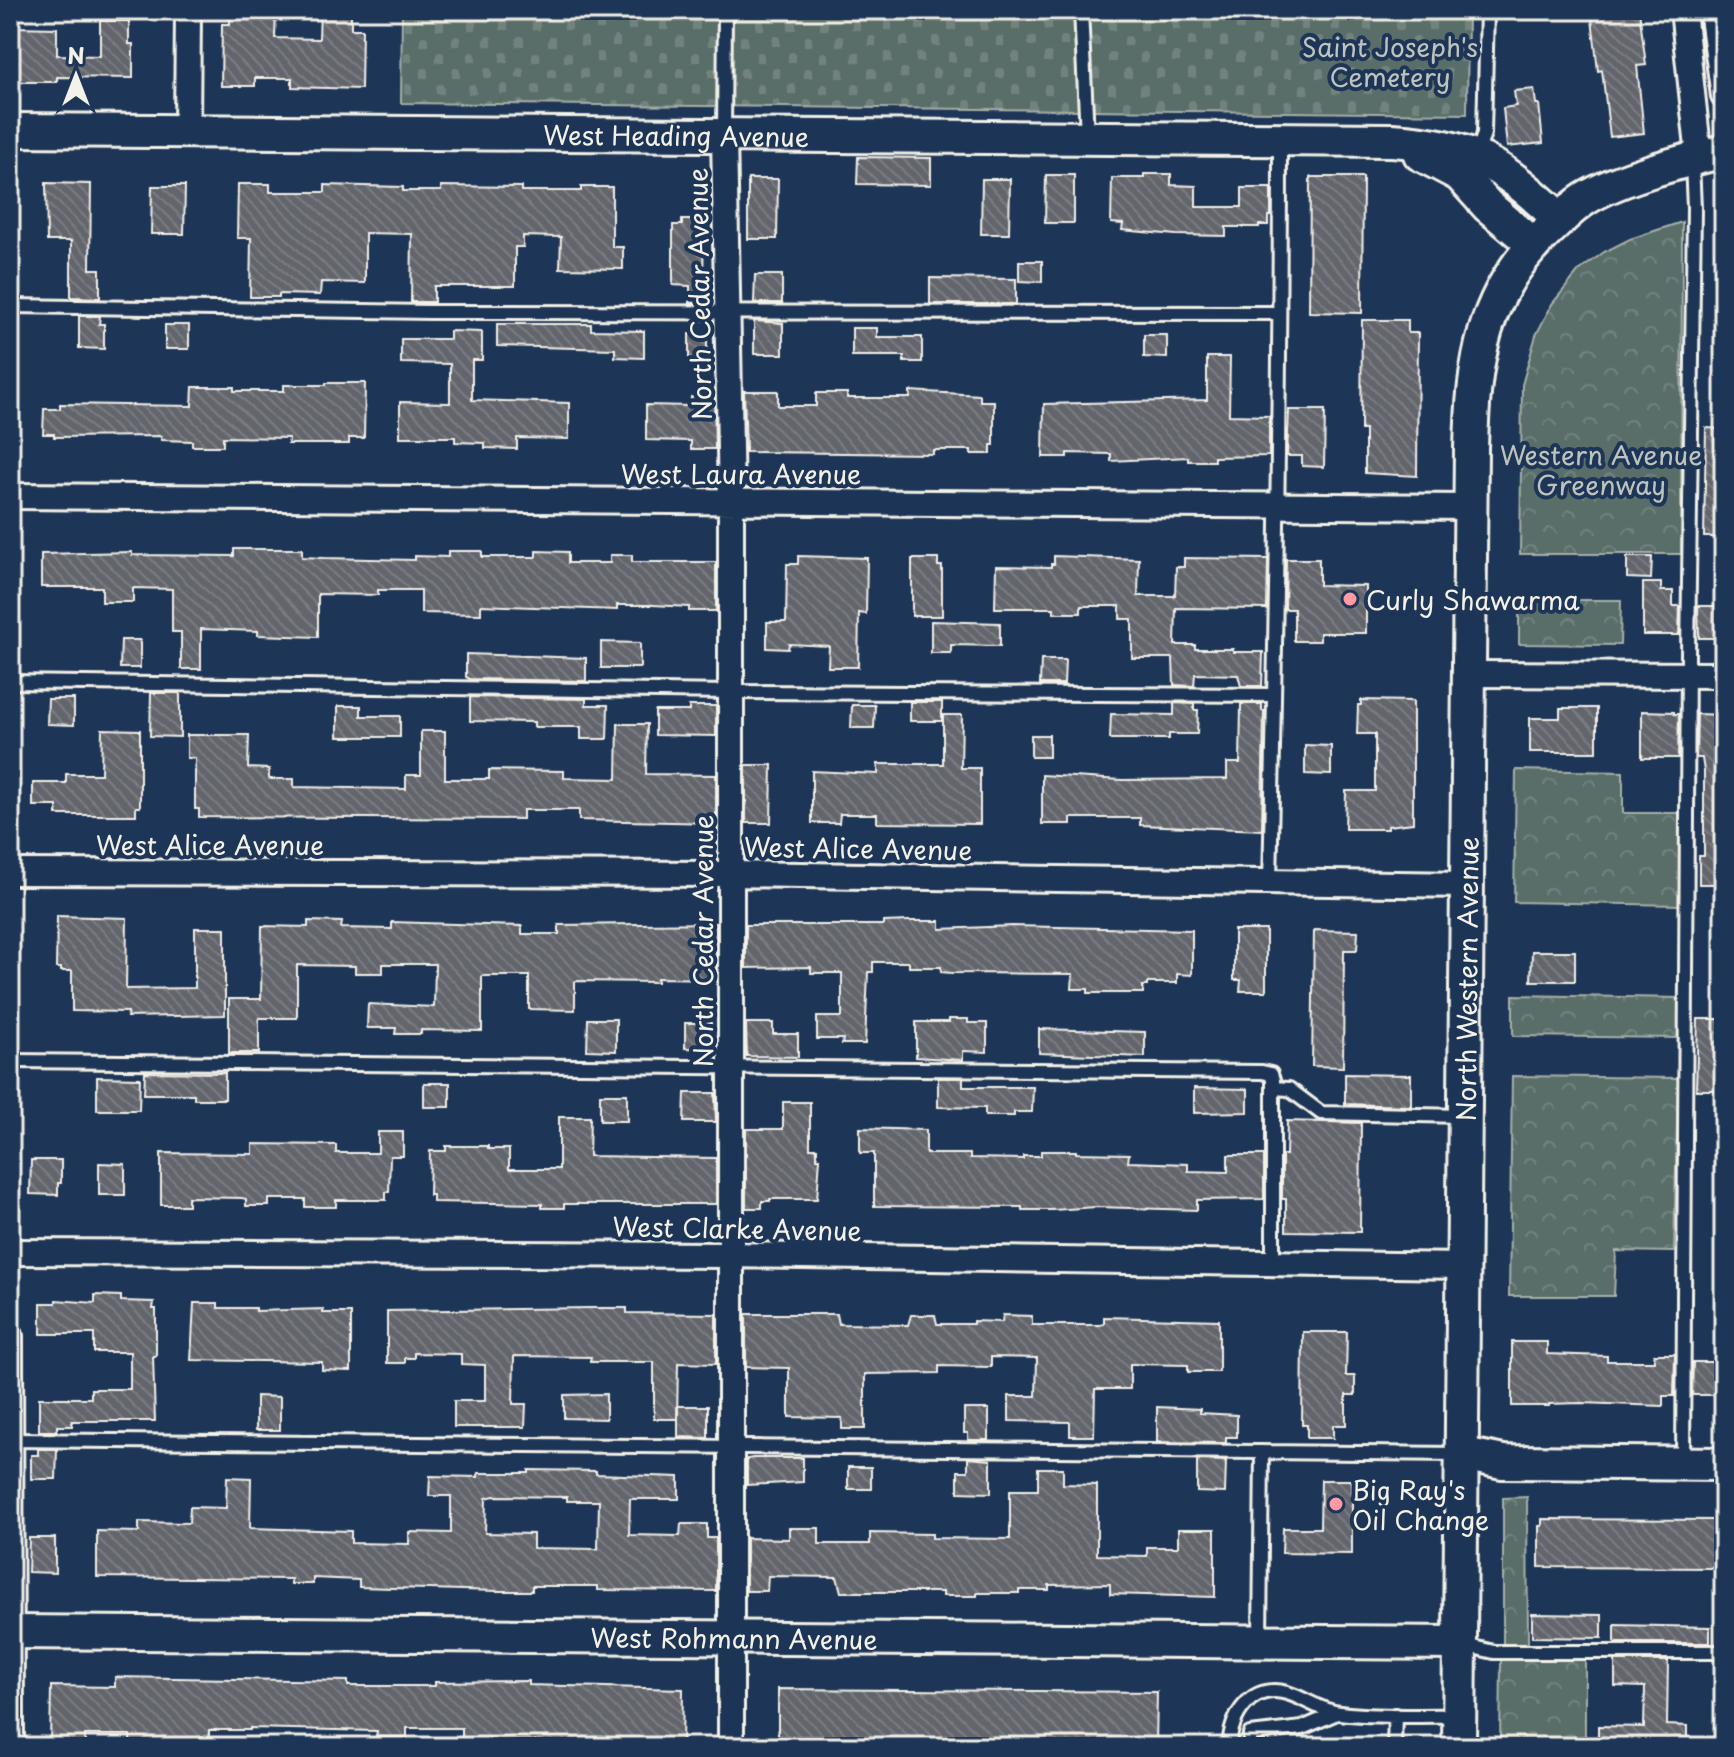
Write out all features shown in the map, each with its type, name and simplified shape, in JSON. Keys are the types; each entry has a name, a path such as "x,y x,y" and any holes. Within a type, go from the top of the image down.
{"street":[{"path":"187,131 188,10"},
{"path":"1683,10 1705,156"},
{"path":"1712,10 1724,96"},
{"name":"West Heading Avenue","path":"10,130 1392,140 1427,143 1477,156 1502,169 1547,231"},
{"name":"North Cedar Avenue","path":"724,135 731,501 731,1747"},
{"name":"West Heading Avenue","path":"1343,141 1396,147 1442,164 1466,179 1488,206 1547,231"},
{"name":"North Western Avenue","path":"1459,1731 1472,421 1479,350 1488,317 1500,291 1547,231 1586,198 1652,171 1705,156"},
{"name":"West Laura Avenue","path":"10,496 1471,507"},
{"path":"1469,674 1724,675"},
{"name":"West Alice Avenue","path":"10,872 730,874 1466,885"},
{"name":"West Clarke Avenue","path":"10,1252 729,1255 1462,1266"},
{"path":"10,1336 11,1747"},
{"path":"1463,1454 1503,1462 1724,1464"},
{"name":"West Rohmann Avenue","path":"11,1632 1459,1643"}],"lane":[{"path":"724,135 725,10"},
{"path":"1081,10 1087,138"},
{"path":"1477,156 1484,133 1487,10"},
{"path":"1270,881 1277,609 1280,140"},
{"path":"1683,1464 1694,208 1705,156"},
{"path":"10,306 430,312 1279,313"},
{"path":"10,682 731,692 1274,695"},
{"path":"10,1061 1262,1072 1271,1074 1273,1088 1273,1263"},
{"path":"1273,1088 1289,1089 1321,1113 1463,1116"},
{"path":"11,1440 1463,1454"},
{"path":"1260,1640 1262,1452"},
{"path":"1459,1643 1494,1652 1724,1652"},
{"path":"1229,1747 1235,1718 1245,1703 1266,1690 1288,1693 1337,1713 1395,1715 1459,1731"},
{"path":"1250,1747 1250,1734 1302,1728 1337,1713"},
{"path":"1394,1747 1395,1715"}],"green space":[{"name":"Saint Joseph's Cemetery","path":"402,10 1468,10 1467,114 401,103"},
{"name":"Western Avenue Greenway","path":"1682,222 1681,554 1520,554 1522,385 1536,335 1552,304 1579,271 1604,252 1630,239"},
{"path":"1519,600 1621,600 1620,645 1519,644"},
{"path":"1516,770 1623,772 1623,813 1681,813 1680,905 1514,902"},
{"path":"1513,995 1680,998 1679,1038 1513,1036"},
{"path":"1512,1076 1678,1078 1674,1252 1616,1251 1614,1296 1509,1296"},
{"path":"1527,1497 1528,1644 1503,1644 1503,1498"},
{"path":"1501,1660 1585,1660 1585,1747 1500,1747"}],"building":[{"path":"230,10 276,10 275,38 319,39 320,10 351,10 351,29 362,29 361,89 292,87 292,78 255,78 255,86 221,86 222,24 230,24"},
{"path":"1591,10 1639,10 1646,65 1637,66 1644,133 1610,137"},
{"path":"100,21 129,21 133,78 57,77 57,82 12,82 13,27 57,28 57,55 100,56"},
{"path":"1534,89 1536,104 1539,104 1543,143 1507,147 1503,108 1516,106 1514,91"},
{"path":"858,157 931,158 931,185 857,184"},
{"path":"1144,174 1171,174 1171,185 1196,186 1196,207 1242,207 1242,188 1271,188 1268,225 1226,227 1226,236 1122,230 1123,224 1111,223 1112,178 1144,178"},
{"path":"1046,175 1074,175 1074,223 1045,223"},
{"path":"1310,177 1363,177 1362,313 1309,312"},
{"path":"748,179 778,179 777,239 748,239"},
{"path":"982,179 1010,179 1009,234 981,234"},
{"path":"46,183 91,184 90,269 100,269 100,298 71,297 71,241 47,241"},
{"path":"238,184 270,184 270,192 325,192 325,185 403,187 403,191 441,191 441,186 521,187 521,191 581,191 581,187 612,187 612,247 623,247 623,269 560,268 561,237 523,236 523,247 515,247 515,286 434,286 434,302 411,302 412,234 365,233 365,283 321,282 320,295 250,297 251,238 237,238"},
{"path":"152,186 185,186 184,234 151,234"},
{"path":"682,220 700,220 700,225 704,225 703,286 712,286 712,303 690,303 690,286 673,285 673,225 682,225"},
{"path":"1019,261 1042,261 1042,282 1019,281"},
{"path":"755,275 782,275 782,303 754,303"},
{"path":"930,278 1016,279 1016,304 930,304"},
{"path":"79,316 100,316 99,324 104,324 104,349 79,348"},
{"path":"1362,320 1408,320 1408,333 1418,333 1417,476 1365,473 1365,430 1361,430"},
{"path":"754,321 783,323 783,354 754,354"},
{"path":"497,324 591,324 591,330 644,331 644,358 615,357 615,349 497,346"},
{"path":"165,325 189,325 189,349 165,349"},
{"path":"852,328 877,328 877,337 922,337 922,362 904,362 904,356 852,356"},
{"path":"450,331 482,332 482,360 472,360 472,400 569,403 569,439 517,438 517,449 485,448 485,443 455,442 455,437 400,437 400,402 450,403 450,364 401,363 401,339 450,339"},
{"path":"689,334 707,334 707,359 689,358"},
{"path":"1144,335 1167,335 1167,358 1144,357"},
{"path":"1207,357 1230,357 1229,415 1269,416 1269,456 1214,457 1214,461 1188,461 1188,457 1111,461 1111,454 1067,453 1067,457 1043,457 1044,404 1207,400"},
{"path":"365,383 364,438 349,438 349,444 288,444 289,438 223,437 223,446 192,446 192,441 161,440 161,436 54,437 54,434 43,434 44,409 60,409 60,404 192,406 193,387 284,391 284,385"},
{"path":"703,391 714,391 715,449 691,449 691,441 646,440 646,405 691,406 691,397 703,398"},
{"path":"744,391 778,391 778,406 816,406 816,393 847,393 847,398 910,398 910,391 980,395 980,401 994,401 994,445 991,445 991,454 971,454 971,450 933,450 933,454 746,452"},
{"path":"1289,410 1325,410 1324,467 1302,466 1302,456 1287,456"},
{"path":"1706,428 1724,429 1724,537 1704,537"},
{"path":"234,549 302,549 302,557 324,558 415,560 415,556 448,557 448,551 482,551 482,557 536,557 536,551 568,552 568,563 610,563 610,555 632,555 632,562 716,562 716,611 689,611 689,607 653,605 617,605 617,610 481,605 481,614 421,613 421,590 378,590 378,595 318,594 318,637 201,629 201,669 181,669 181,632 172,632 172,589 133,588 133,602 102,602 102,587 41,587 41,554 132,552 132,555 234,556"},
{"path":"798,556 867,558 866,614 859,613 858,667 828,667 829,646 789,644 788,649 767,648 767,622 786,622 787,564 798,564"},
{"path":"1054,556 1139,559 1138,596 1175,596 1176,567 1184,567 1184,558 1268,559 1267,609 1176,608 1175,645 1195,645 1195,649 1263,652 1262,686 1241,686 1238,675 1195,674 1194,686 1174,685 1173,658 1132,658 1132,619 1120,619 1120,606 1081,606 1081,613 1054,613 1054,608 995,608 996,566 1051,567"},
{"path":"1627,557 1652,557 1651,579 1627,578"},
{"path":"912,559 938,559 938,566 942,566 942,616 912,616"},
{"path":"1286,559 1319,559 1319,585 1366,586 1366,633 1320,633 1320,641 1294,641 1294,609 1285,609"},
{"path":"1643,583 1661,583 1661,591 1673,591 1673,606 1680,606 1679,635 1643,635"},
{"path":"1698,606 1724,606 1724,638 1699,638"},
{"path":"931,621 1000,623 1000,646 951,645 951,653 931,653"},
{"path":"121,640 140,640 140,668 120,668"},
{"path":"601,642 640,643 640,668 601,668"},
{"path":"466,654 586,658 586,681 470,679 466,677"},
{"path":"1041,660 1065,660 1064,684 1040,684"},
{"path":"151,693 180,693 180,737 150,736"},
{"path":"470,697 586,699 586,705 608,705 607,739 581,739 581,727 534,727 534,722 470,721"},
{"path":"48,699 74,699 74,725 47,724"},
{"path":"1361,700 1413,701 1413,823 1388,826 1388,829 1345,829 1346,791 1375,791 1375,734 1357,734"},
{"path":"910,702 942,702 942,721 910,721"},
{"path":"1174,703 1194,704 1194,710 1198,710 1197,734 1169,734 1169,739 1110,739 1111,714 1174,715"},
{"path":"1241,704 1262,704 1264,711 1262,830 1140,825 1140,818 1071,818 1071,824 1042,824 1042,775 1122,780 1227,779 1227,763 1240,763"},
{"path":"852,705 875,705 874,728 851,728"},
{"path":"338,706 361,706 361,716 400,716 400,737 338,737"},
{"path":"689,706 716,706 716,736 655,735 655,711 689,711"},
{"path":"1560,708 1597,708 1597,752 1530,752 1530,718 1560,718"},
{"path":"1642,711 1679,714 1678,758 1642,758"},
{"path":"1697,714 1724,715 1724,884 1699,884 1699,856 1704,856 1704,771 1702,758 1696,758"},
{"path":"943,715 962,715 961,768 980,768 980,824 877,823 877,814 840,814 839,823 812,823 812,771 878,774 878,764 943,764"},
{"path":"618,724 647,724 646,774 716,775 716,823 579,820 579,810 523,810 523,819 199,817 199,809 195,809 195,758 187,758 187,735 249,735 248,768 269,769 269,779 294,779 294,787 406,789 406,775 421,775 421,731 445,731 445,779 489,779 489,770 564,771 564,778 617,779"},
{"path":"102,729 140,730 140,807 136,807 136,815 57,815 57,806 33,806 33,783 66,783 66,774 101,774"},
{"path":"1031,735 1049,735 1049,757 1031,757"},
{"path":"1305,745 1331,746 1331,775 1305,774"},
{"path":"746,765 772,765 771,823 746,823"},
{"path":"57,916 127,918 126,989 195,988 195,928 225,928 225,1015 127,1017 128,1012 72,1011 72,971 56,968"},
{"path":"308,921 342,922 341,928 392,929 392,922 522,926 522,934 559,934 559,925 716,923 716,979 575,981 575,1010 529,1009 529,976 482,976 482,1031 421,1030 421,1034 395,1034 396,1028 367,1028 368,1004 434,1007 435,964 383,964 383,973 355,973 355,966 297,965 297,1018 259,1018 259,1053 229,1053 229,999 261,999 262,926 308,927"},
{"path":"940,921 940,929 1012,926 1192,930 1192,975 1177,974 1177,983 1147,983 1143,986 1143,993 1088,993 1088,989 1072,989 1073,974 952,973 941,972 941,967 909,967 909,962 873,962 873,972 868,972 865,1044 842,1044 843,1039 817,1039 817,1017 842,1017 842,973 811,973 811,967 746,968 746,925 884,925 884,922"},
{"path":"1234,930 1266,930 1266,991 1240,991 1241,980 1234,980"},
{"path":"1314,930 1358,931 1357,950 1344,950 1343,1067 1312,1066"},
{"path":"1532,951 1575,951 1575,981 1531,981"},
{"path":"588,1019 616,1019 616,1051 587,1050"},
{"path":"949,1019 987,1023 987,1052 963,1051 963,1060 916,1057 916,1022 949,1022"},
{"path":"1698,1019 1722,1019 1724,1090 1696,1090"},
{"path":"685,1023 711,1023 710,1049 685,1048"},
{"path":"746,1023 773,1023 773,1034 798,1034 798,1057 747,1056"},
{"path":"1039,1029 1145,1032 1145,1057 1039,1053"},
{"path":"145,1072 225,1073 225,1099 194,1099 194,1094 144,1094"},
{"path":"1345,1074 1411,1075 1411,1106 1345,1104"},
{"path":"97,1077 140,1078 139,1110 97,1110"},
{"path":"938,1078 963,1078 963,1087 1033,1087 1032,1112 1014,1112 1014,1116 985,1116 985,1108 938,1107"},
{"path":"424,1083 450,1083 450,1107 424,1107"},
{"path":"1194,1088 1248,1089 1248,1112 1194,1113"},
{"path":"685,1093 715,1093 716,1122 684,1122"},
{"path":"600,1094 627,1094 627,1121 600,1121"},
{"path":"783,1102 810,1102 810,1148 817,1148 817,1158 820,1158 817,1199 770,1199 762,1201 762,1208 746,1208 746,1129 783,1129"},
{"path":"559,1117 590,1117 589,1156 716,1158 716,1204 564,1204 564,1208 542,1208 542,1204 433,1202 433,1195 429,1195 430,1151 446,1151 446,1146 488,1146 488,1149 509,1149 509,1169 559,1169"},
{"path":"1287,1121 1361,1123 1360,1232 1286,1231 1282,1155 1286,1155"},
{"path":"860,1128 926,1130 926,1154 970,1154 970,1158 1023,1159 1023,1156 1041,1156 1041,1151 1076,1151 1129,1154 1128,1162 1188,1164 1188,1171 1228,1172 1228,1155 1264,1155 1264,1199 1197,1200 1197,1210 874,1206 874,1153 860,1153"},
{"path":"378,1132 403,1132 403,1156 390,1156 386,1200 336,1200 336,1207 305,1207 305,1199 269,1199 269,1206 246,1206 246,1199 242,1198 188,1197 188,1205 161,1205 161,1153 253,1154 253,1144 336,1145 336,1153 378,1153"},
{"path":"31,1160 61,1160 58,1195 30,1194"},
{"path":"99,1163 125,1164 125,1195 99,1195"},
{"path":"95,1295 121,1296 121,1301 154,1302 155,1421 72,1421 72,1426 57,1426 57,1431 39,1431 39,1398 91,1398 91,1389 130,1389 130,1352 94,1352 94,1334 41,1334 41,1303 56,1303 56,1300 95,1303"},
{"path":"194,1303 218,1303 218,1308 256,1308 256,1311 323,1309 323,1313 351,1313 351,1371 322,1370 322,1362 191,1360"},
{"path":"627,1308 627,1313 716,1314 716,1364 678,1363 677,1419 654,1419 654,1362 590,1362 591,1357 514,1356 513,1404 526,1404 525,1427 454,1427 454,1401 485,1401 485,1365 461,1364 461,1354 414,1353 414,1358 405,1358 405,1363 387,1363 387,1311"},
{"path":"746,1314 837,1314 839,1324 908,1325 911,1315 935,1315 937,1324 1002,1322 1003,1315 1032,1316 1032,1325 1100,1325 1104,1324 1104,1317 1219,1320 1219,1372 1188,1372 1188,1365 1130,1364 1130,1389 1095,1389 1094,1436 1070,1436 1070,1422 1009,1421 1009,1396 1036,1396 1037,1358 991,1357 991,1367 939,1366 939,1373 865,1374 865,1429 842,1429 842,1418 789,1417 789,1368 746,1367"},
{"path":"1303,1332 1347,1332 1346,1376 1355,1376 1355,1395 1346,1395 1346,1425 1333,1425 1333,1438 1307,1438 1307,1425 1302,1425"},
{"path":"1512,1342 1547,1342 1547,1354 1607,1356 1607,1361 1654,1361 1654,1354 1675,1354 1674,1396 1663,1396 1663,1406 1580,1403 1512,1406"},
{"path":"1693,1362 1724,1362 1724,1395 1692,1395"},
{"path":"606,1394 606,1419 564,1418 564,1395"},
{"path":"256,1396 280,1397 280,1430 256,1430"},
{"path":"678,1406 708,1406 708,1438 678,1437"},
{"path":"1157,1407 1237,1415 1237,1437 1226,1437 1226,1443 1157,1442"},
{"path":"964,1409 989,1409 989,1440 968,1440 968,1433 964,1433"},
{"path":"38,1449 57,1449 56,1479 31,1479 31,1455 38,1455"},
{"path":"803,1458 803,1482 747,1485 747,1459"},
{"path":"968,1458 991,1460 991,1493 958,1492 958,1471 968,1471"},
{"path":"1197,1460 1226,1461 1225,1493 1197,1492"},
{"path":"848,1467 871,1467 871,1489 848,1489"},
{"path":"1038,1468 1063,1468 1063,1484 1097,1485 1097,1555 1147,1556 1147,1547 1178,1547 1178,1529 1215,1529 1215,1597 1110,1594 1110,1584 1049,1585 1049,1590 977,1593 977,1596 943,1596 943,1592 841,1592 837,1577 768,1576 767,1591 746,1591 746,1538 789,1539 789,1528 819,1528 819,1544 870,1544 870,1533 1010,1539 1010,1490 1038,1490"},
{"path":"529,1470 596,1471 596,1474 679,1477 679,1499 630,1499 629,1535 680,1536 681,1524 707,1524 707,1538 716,1538 716,1591 532,1586 532,1591 498,1591 359,1587 359,1580 313,1578 313,1584 291,1584 291,1579 97,1577 97,1531 139,1532 139,1522 189,1523 190,1507 226,1508 227,1477 251,1478 250,1528 351,1531 351,1543 409,1544 409,1532 451,1533 451,1496 429,1496 430,1476 478,1477 478,1473 529,1473","holes":["567,1497 567,1501 599,1501 598,1549 533,1548 533,1534 485,1533 486,1498"]},
{"name":"Big Ray's Oil Change","path":"1321,1480 1352,1480 1352,1554 1282,1553 1283,1528 1320,1528"},
{"path":"1542,1519 1716,1520 1716,1568 1539,1567 1539,1526 1542,1526"},
{"path":"29,1538 55,1538 55,1573 28,1572"},
{"path":"1532,1614 1602,1615 1602,1638 1532,1637"},
{"path":"1615,1625 1710,1627 1710,1643 1615,1643"},
{"path":"1615,1661 1668,1661 1667,1725 1687,1726 1687,1747 1598,1747 1598,1726 1644,1727 1645,1687 1615,1686"},
{"path":"115,1677 348,1681 348,1686 435,1686 435,1682 528,1681 528,1685 683,1689 682,1747 542,1747 542,1741 462,1740 462,1728 407,1728 407,1737 376,1737 377,1731 250,1728 209,1730 209,1744 130,1743 130,1735 85,1735 85,1747 50,1747 51,1686 115,1687"},
{"path":"778,1689 1157,1692 1156,1747 938,1744 938,1747 906,1746 906,1743 849,1743 849,1747 778,1746"}],"place":[{"name":"Curly Shawarma","path":"1350,599"},
{"name":"Big Ray's Oil Change","path":"1336,1504"}]}
